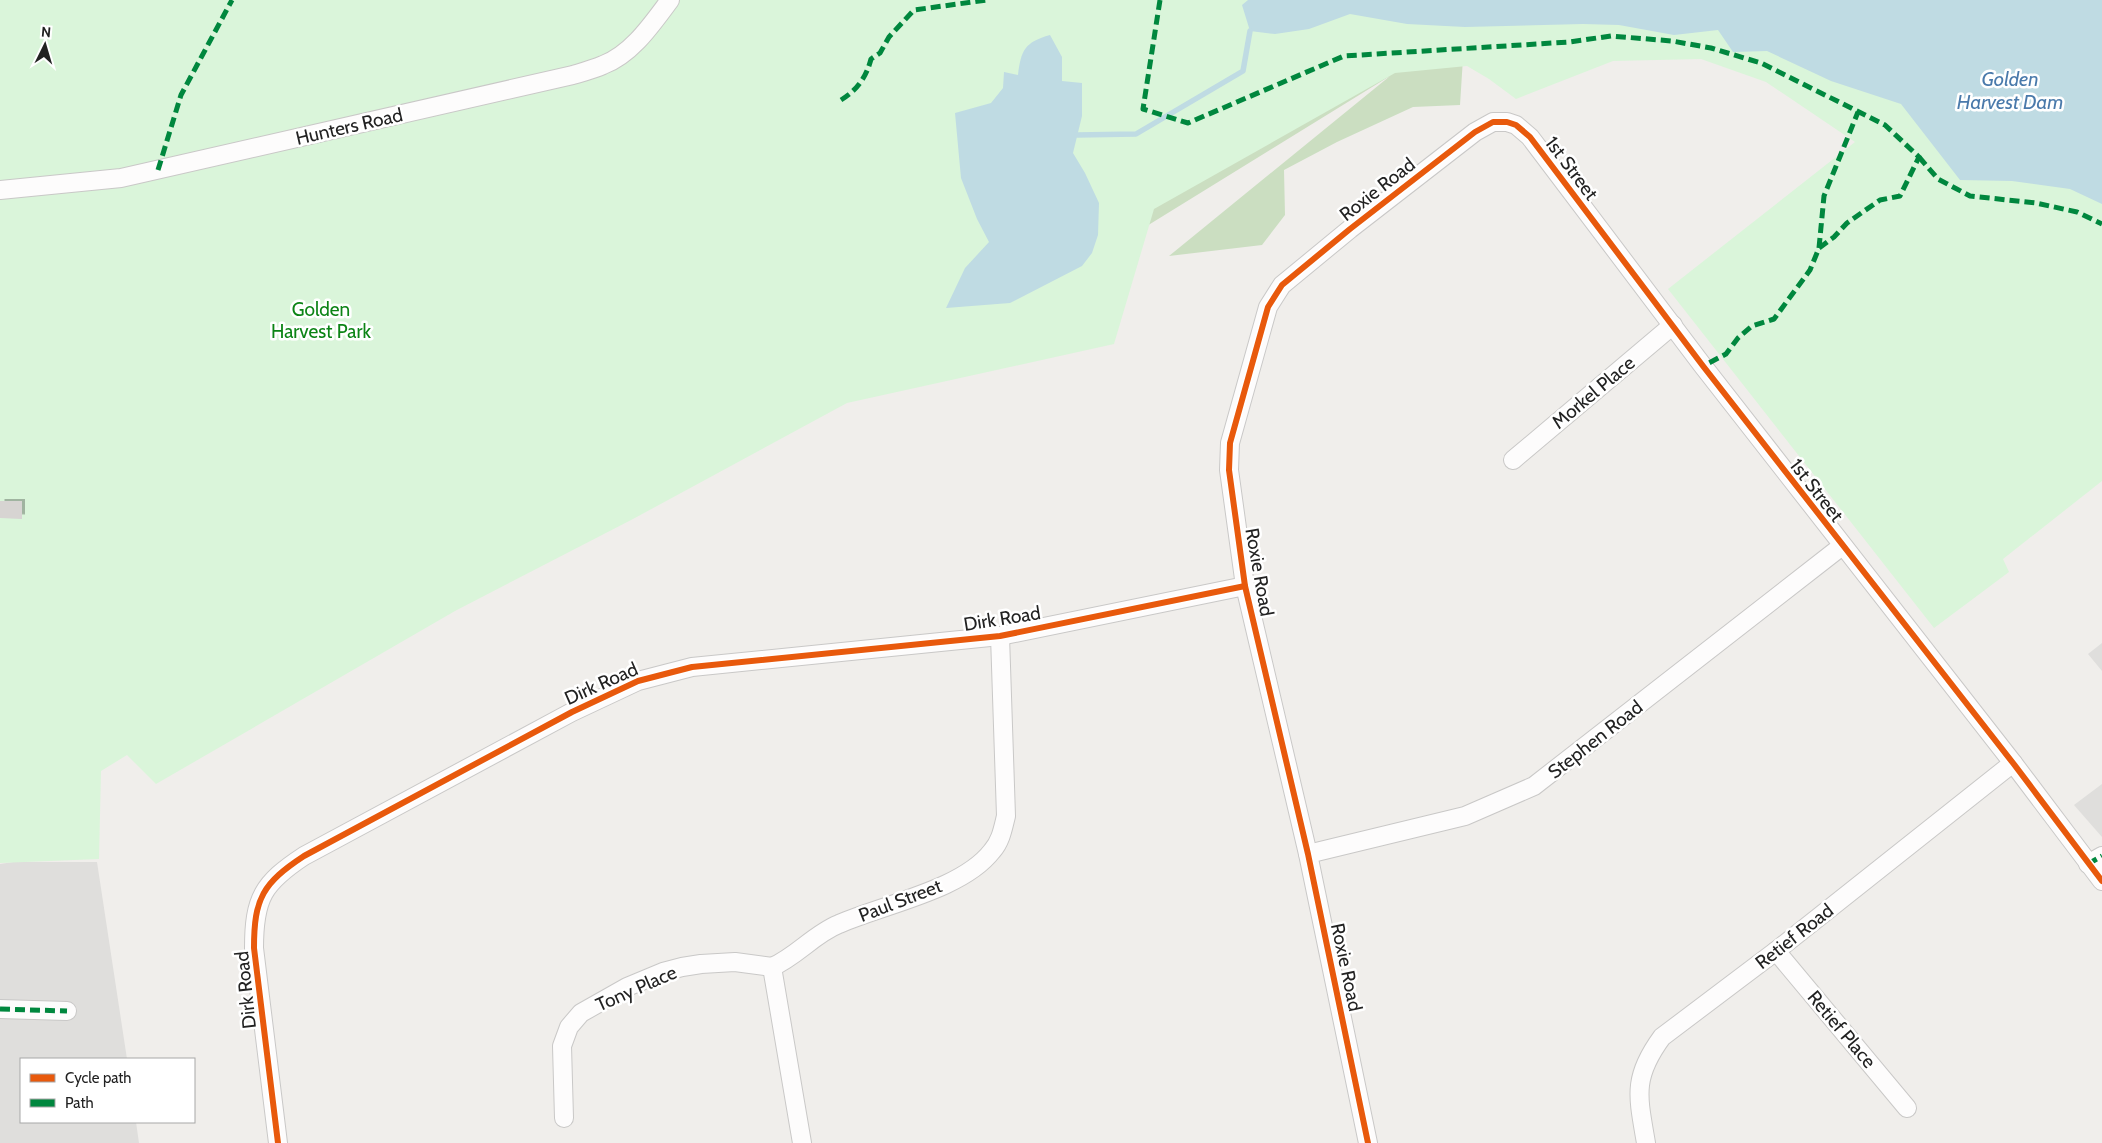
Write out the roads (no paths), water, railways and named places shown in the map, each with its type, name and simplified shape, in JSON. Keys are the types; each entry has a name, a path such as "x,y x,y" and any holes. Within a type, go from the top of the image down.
{"street":[{"name":"Hunters Road","path":"0,190 121,178 573,75 605,65 629,49 652,25 670,0"},
{"name":"Roxie Road","path":"1368,1143 1308,854 1245,586 1228,470 1230,443 1268,307 1282,285 1350,228 1458,145 1493,122 1507,122"},
{"name":"1st Street","path":"1507,122 1516,125 1530,137 1842,546 2013,763 2095,860 2102,881"},
{"name":"Morkel Place","path":"1513,460 1673,325"},
{"name":"Stephen Road","path":"1308,854 1465,816 1534,786 1842,546"},
{"name":"Dirk Road","path":"278,1143 254,948 254,925 262,896 268,885 279,873 312,852 572,712 638,681 692,666 1000,636 1245,586"},
{"name":"Paul Street","path":"772,967 787,960 817,937 840,923 932,889 970,871 994,850 1002,834 1006,816 1000,636"},
{"name":"Retief Road","path":"1646,1143 1639,1100 1640,1077 1648,1056 1662,1037 1776,951 2013,763"},
{"name":"Retief Place","path":"1776,951 1907,1108"},
{"name":"Tony Place","path":"564,1118 562,1046 569,1027 581,1013 627,987 663,972 682,967 735,962 772,967"},
{"path":"772,967 802,1143"},
{"path":"0,1009 67,1011"}],"water":[{"name":"Golden Harvest Dam","path":"1248,0 2102,0 2102,204 2070,189 2012,181 1960,180 1901,104 1831,81 1767,51 1733,52 1718,30 1674,35 1619,25 1465,27 1407,24 1350,14 1309,29 1275,34 1250,31 1242,5"},
{"path":"1050,35 1062,57 1062,81 1082,83 1082,116 1073,153 1099,203 1098,235 1092,253 1082,266 1010,303 946,308 965,268 989,242 977,219 961,178 955,113 991,103 1003,88 1004,72 1018,75 1021,59 1026,48 1035,41"}],"waterway":[{"path":"1077,135 1136,134 1243,71 1250,31"}],"park label":[{"name":"Golden Harvest Park","path":"321,320"}]}
